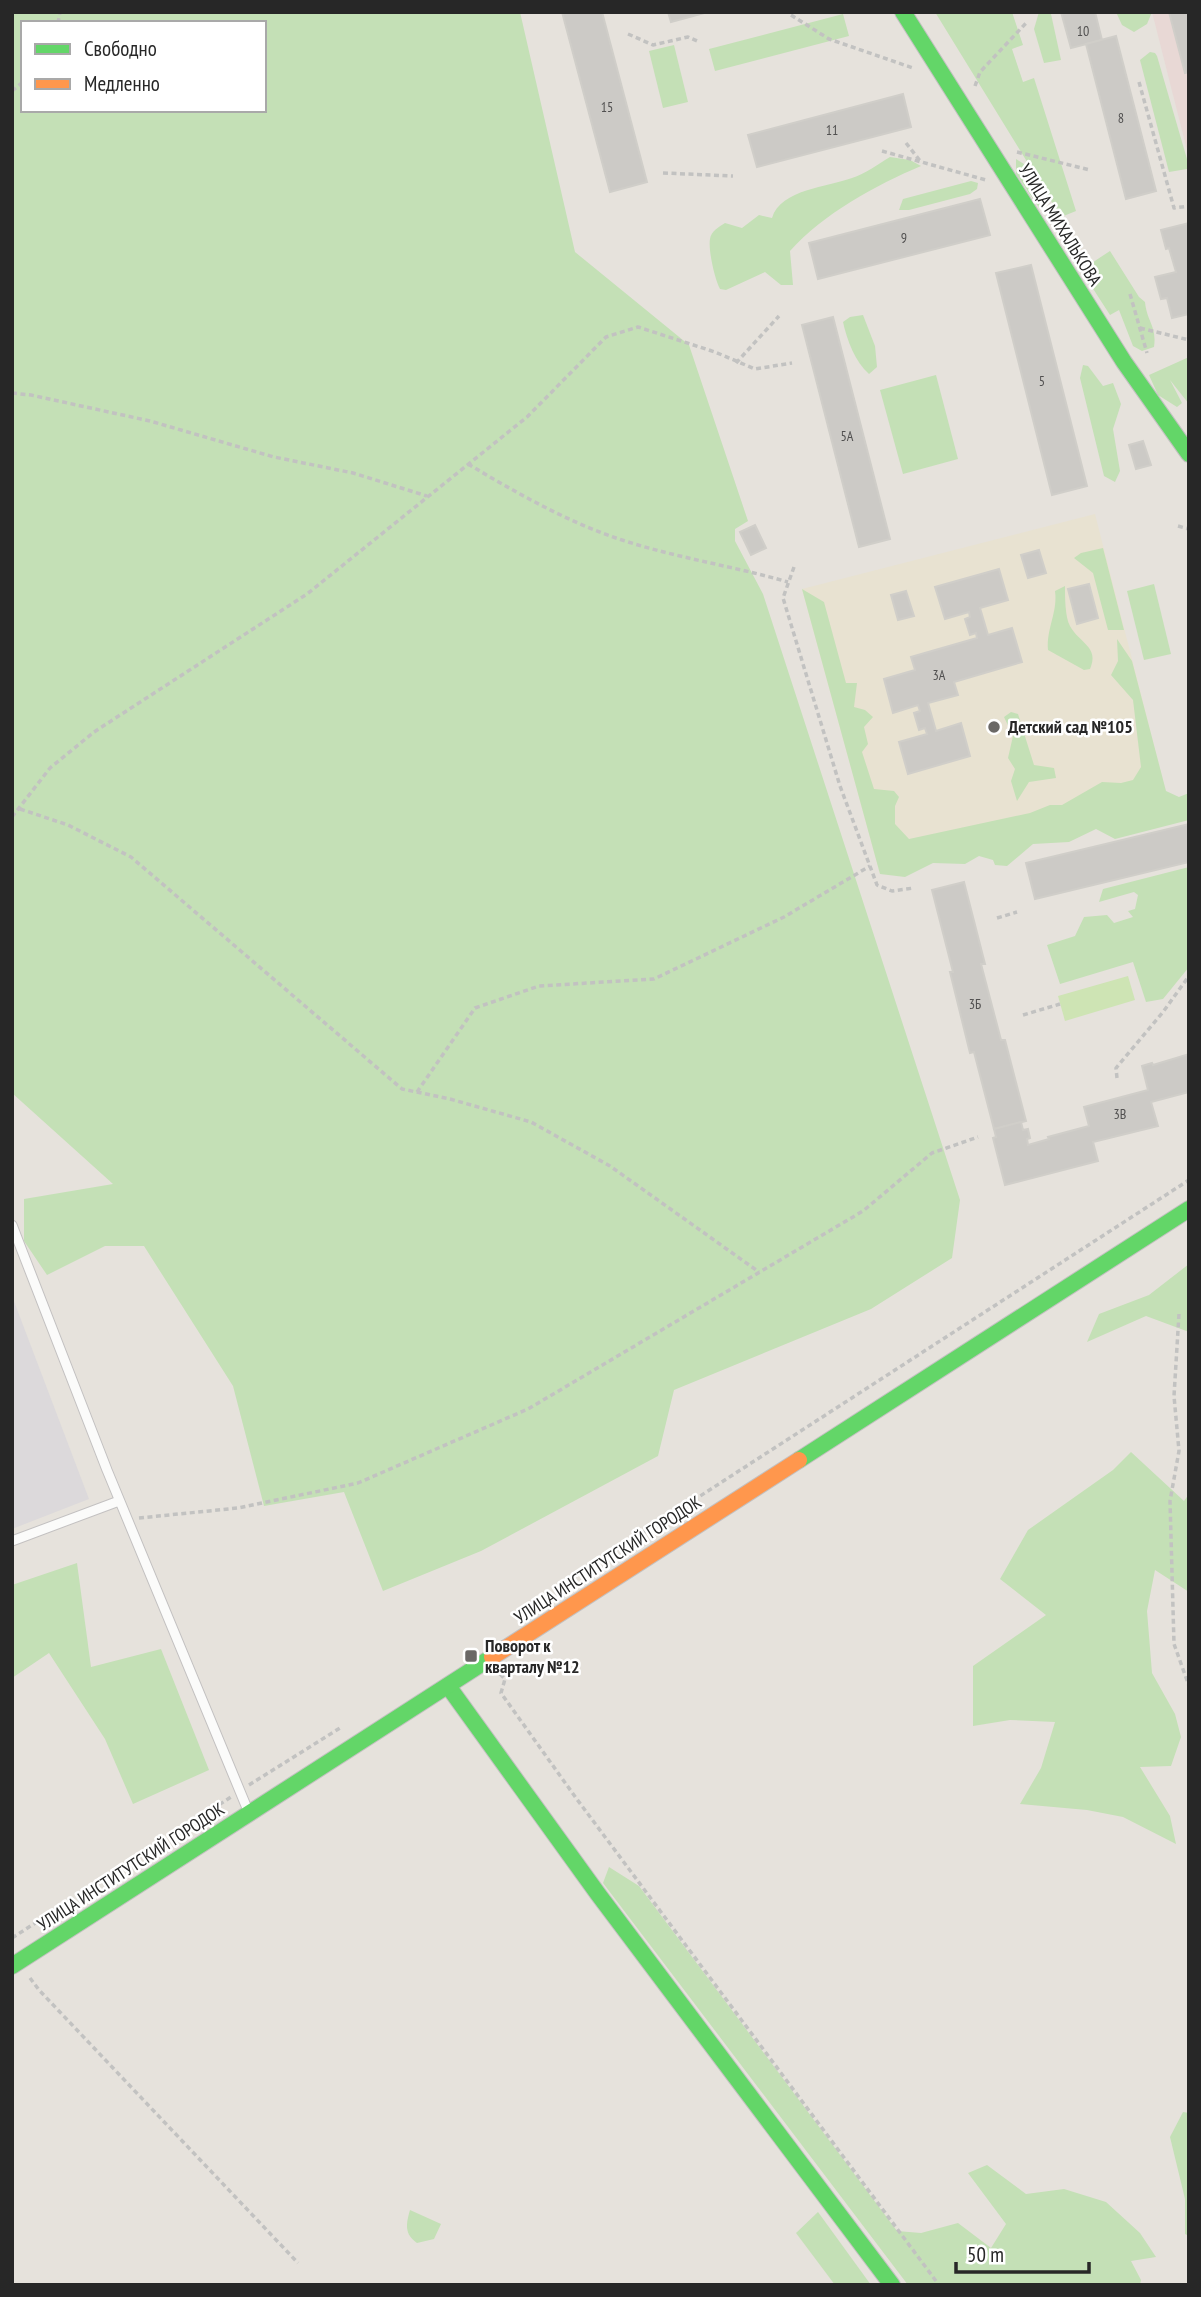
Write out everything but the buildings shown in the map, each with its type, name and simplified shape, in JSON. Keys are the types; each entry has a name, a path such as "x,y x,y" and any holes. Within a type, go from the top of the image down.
{"street":[{"name":"УЛИЦА МИХАЛЬКОВА","path":"903,12 1124,362 1189,454"},
{"name":"УЛИЦА ИНСТИТУТСКИЙ ГОРОДОК","path":"16,1964 1189,1209"},
{"path":"448,1686 598,1894 892,2285"}],"lane":[{"path":"12,1225 119,1501 249,1814"},
{"path":"12,1541 119,1501"}],"path":[{"path":"791,15 829,39 913,68"},
{"path":"966,111 980,72 1028,21"},
{"path":"628,34 653,45 688,37 697,41"},
{"path":"1139,82 1174,208 1189,206"},
{"path":"906,143 922,163"},
{"path":"988,146 1090,170"},
{"path":"882,151 988,181"},
{"path":"663,173 733,176"},
{"path":"1130,294 1147,354"},
{"path":"736,363 779,316"},
{"path":"12,817 50,768 94,732 307,594 527,417 606,337 638,327 715,352 755,369 792,363"},
{"path":"1140,328 1189,340"},
{"path":"12,393 150,421 274,457 353,473 427,496"},
{"path":"468,464 540,506 620,539 690,560 788,582"},
{"path":"1178,526 1189,529"},
{"path":"794,567 783,598 840,786 877,885 892,891 914,888"},
{"path":"20,809 68,825 131,857 402,1089 531,1122 610,1166 759,1272"},
{"path":"417,1092 475,1008 539,986 653,979 784,917 870,866"},
{"path":"997,918 1017,912"},
{"path":"1117,1078 1116,1068 1189,976"},
{"path":"1023,1015 1060,1004"},
{"path":"127,1519 238,1508 358,1483 527,1409 863,1211 932,1153 978,1137"},
{"path":"628,1543 1189,1180"},
{"path":"1179,1314 1174,1396 1179,1451 1170,1501 1174,1644 1189,1686"},
{"path":"489,1660 505,1679 501,1693 939,2285"},
{"path":"12,1938 346,1724"},
{"path":"16,1964 298,2263"}],"shaded area":[{"path":"1152,12 1189,12 1189,158"},
{"name":"Детский сад №105","path":"1095,514 1168,800 880,874 802,589"},
{"path":"12,1296 89,1499 12,1529"}],"green space":[{"path":"12,12 520,12 575,252 689,345 748,521 735,529 735,541 763,594 960,1200 952,1258 871,1309 674,1390 658,1456 481,1551 383,1591 344,1492 264,1506 233,1386 144,1246 105,1246 47,1275 24,1241 24,1199 113,1184 12,1093"},
{"path":"935,12 1012,12 1023,45 1012,49 1023,82 1034,78 1076,211 1061,217"},
{"path":"1039,12 1051,14 1061,60 1044,63 1034,29"},
{"path":"1116,12 1152,12 1147,24 1134,32 1122,25"},
{"path":"843,14 849,36 715,71 709,49"},
{"path":"674,45 688,102 663,108 649,51"},
{"path":"1150,52 1157,56 1189,166 1187,169 1169,172 1140,60"},
{"path":"890,157 910,160 921,166 851,202 803,238 790,251 793,285 781,285 765,272 726,290 720,289 712,265 710,244 712,234 718,228 725,223 742,228 759,215 772,218 777,208 795,195 857,176"},
{"path":"1016,159 1027,166 1045,208 1040,209 1016,174"},
{"path":"971,181 978,183 977,189 970,194 909,210 899,210 903,199"},
{"path":"1110,251 1139,297 1145,302 1154,334 1154,347 1142,351 1133,346 1119,310 1110,315 1081,270"},
{"path":"863,315 875,346 877,367 869,374 852,350 843,322 850,317"},
{"path":"1189,357 1189,404 1170,380 1182,403 1177,407 1158,395 1149,375"},
{"path":"1083,365 1088,366 1103,386 1113,383 1121,404 1113,429 1120,471 1115,482 1104,476 1080,378"},
{"path":"936,375 958,459 903,474 880,390"},
{"path":"1103,548 1124,630 1108,630 1093,573 1074,558 1081,553"},
{"path":"1154,584 1171,654 1144,660 1127,591"},
{"path":"1065,586 1068,622 1090,650 1090,669 1084,670 1048,650 1055,591"},
{"path":"802,589 824,602 846,683 857,683 854,707 865,710 873,717 864,727 868,744 862,752 874,789 894,791 899,797 895,806 895,824 909,839 1030,813 1050,805 1062,805 1102,782 1121,783 1133,780 1141,767 1133,700 1111,675 1118,661 1117,639 1132,661 1166,791 1179,797 1189,793 1189,820 1115,839 1096,829 1069,842 1033,844 1007,866 995,865 993,860 979,856 965,864 933,863 905,877 880,874"},
{"path":"1011,712 1018,714 1034,765 1054,768 1056,778 1029,782 1017,801 1011,781 1015,769 1008,758 1013,736 1004,717"},
{"path":"1189,867 1189,967 1163,999 1146,1002 1133,962 1060,984 1047,945 1075,936 1084,917 1107,915 1114,923 1133,917 1128,911 1135,909 1138,895 1134,892 1099,902 1103,889"},
{"path":"1128,976 1135,1000 1065,1021 1058,996"},
{"path":"1189,1264 1189,1332 1146,1316 1087,1342 1099,1314 1149,1295"},
{"path":"1131,1452 1184,1501 1189,1494 1189,1592 1155,1570 1147,1611 1152,1673 1175,1714 1181,1737 1171,1766 1140,1767 1170,1816 1176,1844 1123,1817 1087,1810 1020,1804 1041,1768 1055,1722 1010,1720 973,1726 973,1666 1046,1615 1000,1579 1028,1530 1113,1470"},
{"path":"77,1563 91,1667 161,1649 209,1770 133,1804 105,1739 49,1653 12,1678 12,1585"},
{"path":"609,1867 639,1886 897,2231 921,2233 958,2223 991,2248 1006,2224 968,2173 987,2165 1026,2194 1064,2189 1106,2202 1140,2233 1156,2257 1131,2261 1141,2280 1140,2285 908,2285 603,1883"},
{"path":"1183,2112 1189,2113 1189,2236 1185,2234 1185,2199 1170,2137"},
{"path":"410,2210 441,2224 434,2239 417,2243 413,2240 407,2228"},
{"path":"818,2212 871,2285 835,2285 796,2233"}],"traffic: fast":[{"path":"903,12 1124,362 1189,454"},
{"path":"799,1460 1189,1209"},
{"path":"12,1966 492,1657"},
{"path":"448,1686 598,1894 892,2285"}],"traffic: slow":[{"path":"492,1657 799,1460"}],"place":[{"name":"Детский сад №105","path":"994,727"},
{"name":"Поворот к кварталу №12","path":"471,1656"}]}
